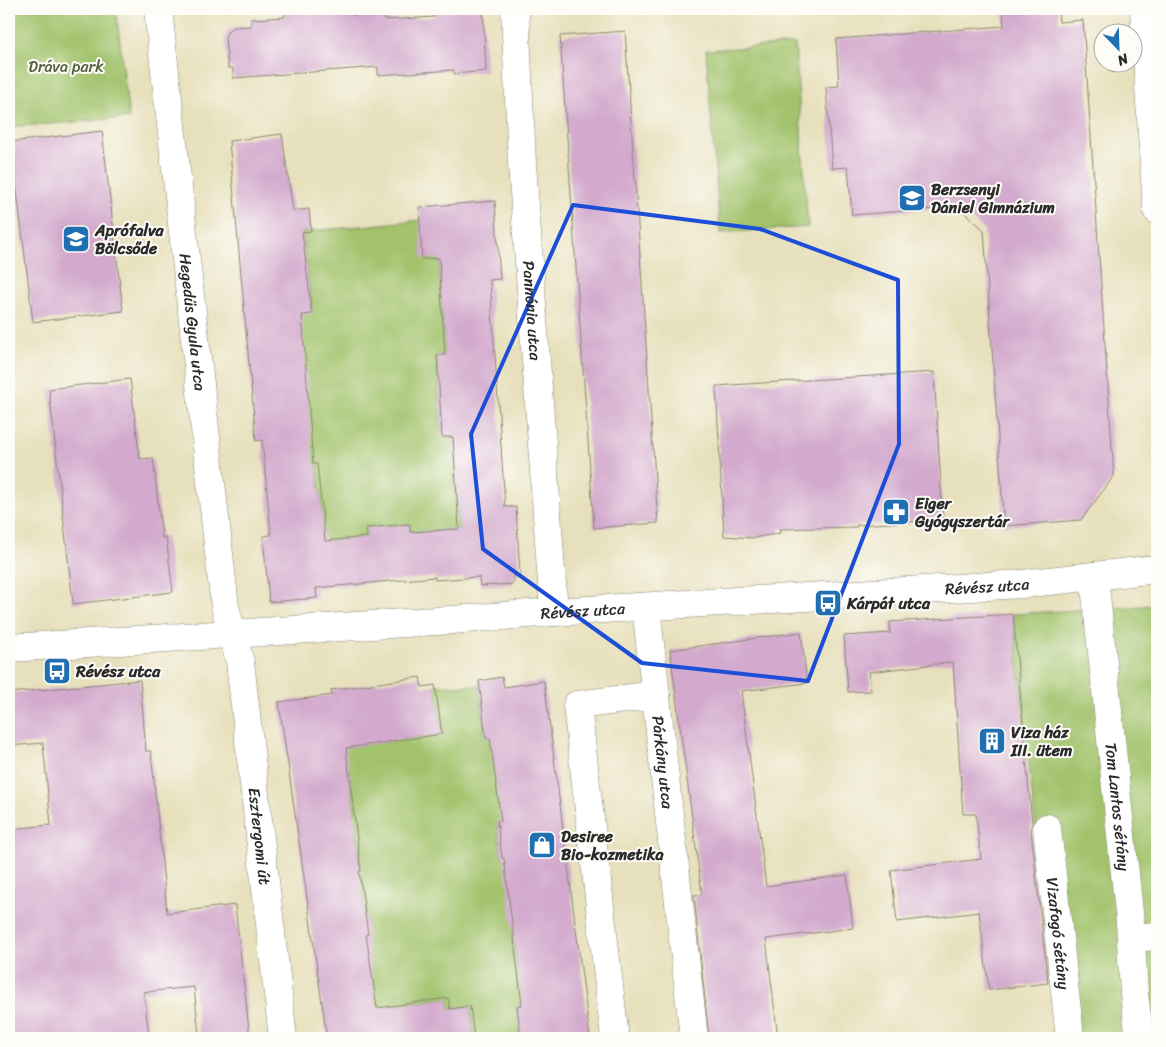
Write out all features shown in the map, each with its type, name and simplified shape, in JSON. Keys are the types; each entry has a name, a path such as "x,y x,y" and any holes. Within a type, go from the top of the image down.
{"street":[{"name":"Hegedűs Gyula utca","path":"158,9 224,597 232,634"},
{"name":"Pannónia utca","path":"515,9 523,174 554,612"},
{"path":"1144,9 1157,210"},
{"name":"Révész utca","path":"9,648 646,606 1022,584 1157,569"},
{"name":"Tom Lantos sétány","path":"1094,576 1144,937 1134,994 1140,1038"},
{"name":"Párkány utca","path":"646,606 694,1038"},
{"name":"Esztergomi út","path":"232,634 240,662 283,1038"},
{"path":"615,1038 577,705 656,695"},
{"name":"Vizafogó sétány","path":"1047,828 1070,1038"}],"highlighted area":[{"path":"573,205 760,229 898,280 899,444 808,681 642,663 483,549 471,434"}],"green space":[{"name":"Dráva park","path":"9,9 116,9 129,118 9,127"},
{"path":"795,44 808,227 720,233 706,50"},
{"path":"420,220 439,258 445,355 437,355 442,437 453,437 459,529 410,532 409,524 367,528 367,537 317,542 322,511 317,464 265,469 302,315 312,313 302,232"},
{"path":"1157,605 1157,1038 1055,1038 1052,982 1013,614"},
{"path":"435,685 479,686 486,738 500,736 509,820 497,822 502,858 514,857 514,944 519,979 531,1004 517,1006 521,1038 474,1038 470,1006 450,1009 448,998 392,1006 364,1020 356,936 368,934 362,892 353,872 361,870 356,830 346,815 355,813 349,768 339,769 336,749 442,734"}],"building":[{"path":"351,9 352,15 384,15 385,20 434,17 434,9 483,9 486,71 454,74 454,70 378,75 378,67 233,78 233,68 228,68 225,37 228,31 234,27 251,26 251,19 285,17 284,10"},
{"path":"1003,9 1058,9 1059,22 1083,20 1114,476 1081,520 1004,526 984,230 958,207 852,215 848,167 832,168 826,87 839,86 836,39 1004,26"},
{"path":"625,31 658,523 594,528 560,36"},
{"path":"102,131 123,311 33,322 11,142"},
{"path":"282,134 293,211 309,209 311,231 302,232 312,314 302,315 313,464 317,464 325,541 367,537 366,528 410,524 410,532 459,529 453,437 442,437 437,355 445,355 439,258 422,259 419,207 495,201 500,279 490,280 505,507 516,507 520,575 513,576 513,584 480,586 479,577 435,580 435,577 316,588 317,598 269,602 263,536 271,535 262,440 256,441 229,141"},
{"path":"934,372 943,520 857,525 857,527 779,529 780,533 754,538 724,536 716,386"},
{"path":"130,379 140,459 153,458 162,538 166,537 173,592 73,604 49,389"},
{"path":"1013,614 1032,823 1031,830 1048,983 989,990 979,912 897,922 891,870 981,859 976,814 963,814 953,662 869,672 871,691 848,692 844,636 890,633 890,622"},
{"path":"801,632 807,683 741,691 766,886 847,875 853,928 766,939 778,1038 709,1038 694,895 702,894 670,650"},
{"path":"420,677 422,687 435,685 442,734 346,748 361,871 359,871 368,934 366,934 377,1008 448,998 450,1009 470,1006 474,1038 327,1038 279,702 332,695 331,690"},
{"path":"502,677 504,687 544,681 590,1038 521,1038 517,1006 522,1005 504,858 502,858 497,821 501,821 490,738 486,738 479,681"},
{"path":"140,680 146,751 151,751 167,913 235,905 250,1038 216,1038 216,1033 199,1035 194,987 144,992 149,1038 9,1038 9,829 51,825 43,743 9,746 9,693"}],"place":[{"name":"Berzsenyi Dániel Gimnázium","path":"912,198"},
{"name":"Aprófalva Bölcsőde","path":"76,239"},
{"name":"Eiger Gyógyszertár","path":"896,512"},
{"name":"Kárpát utca","path":"828,603"},
{"name":"Révész utca","path":"57,671"},
{"name":"Viza ház III. ütem","path":"992,741"},
{"name":"Desiree Bio-kozmetika","path":"542,845"}]}
